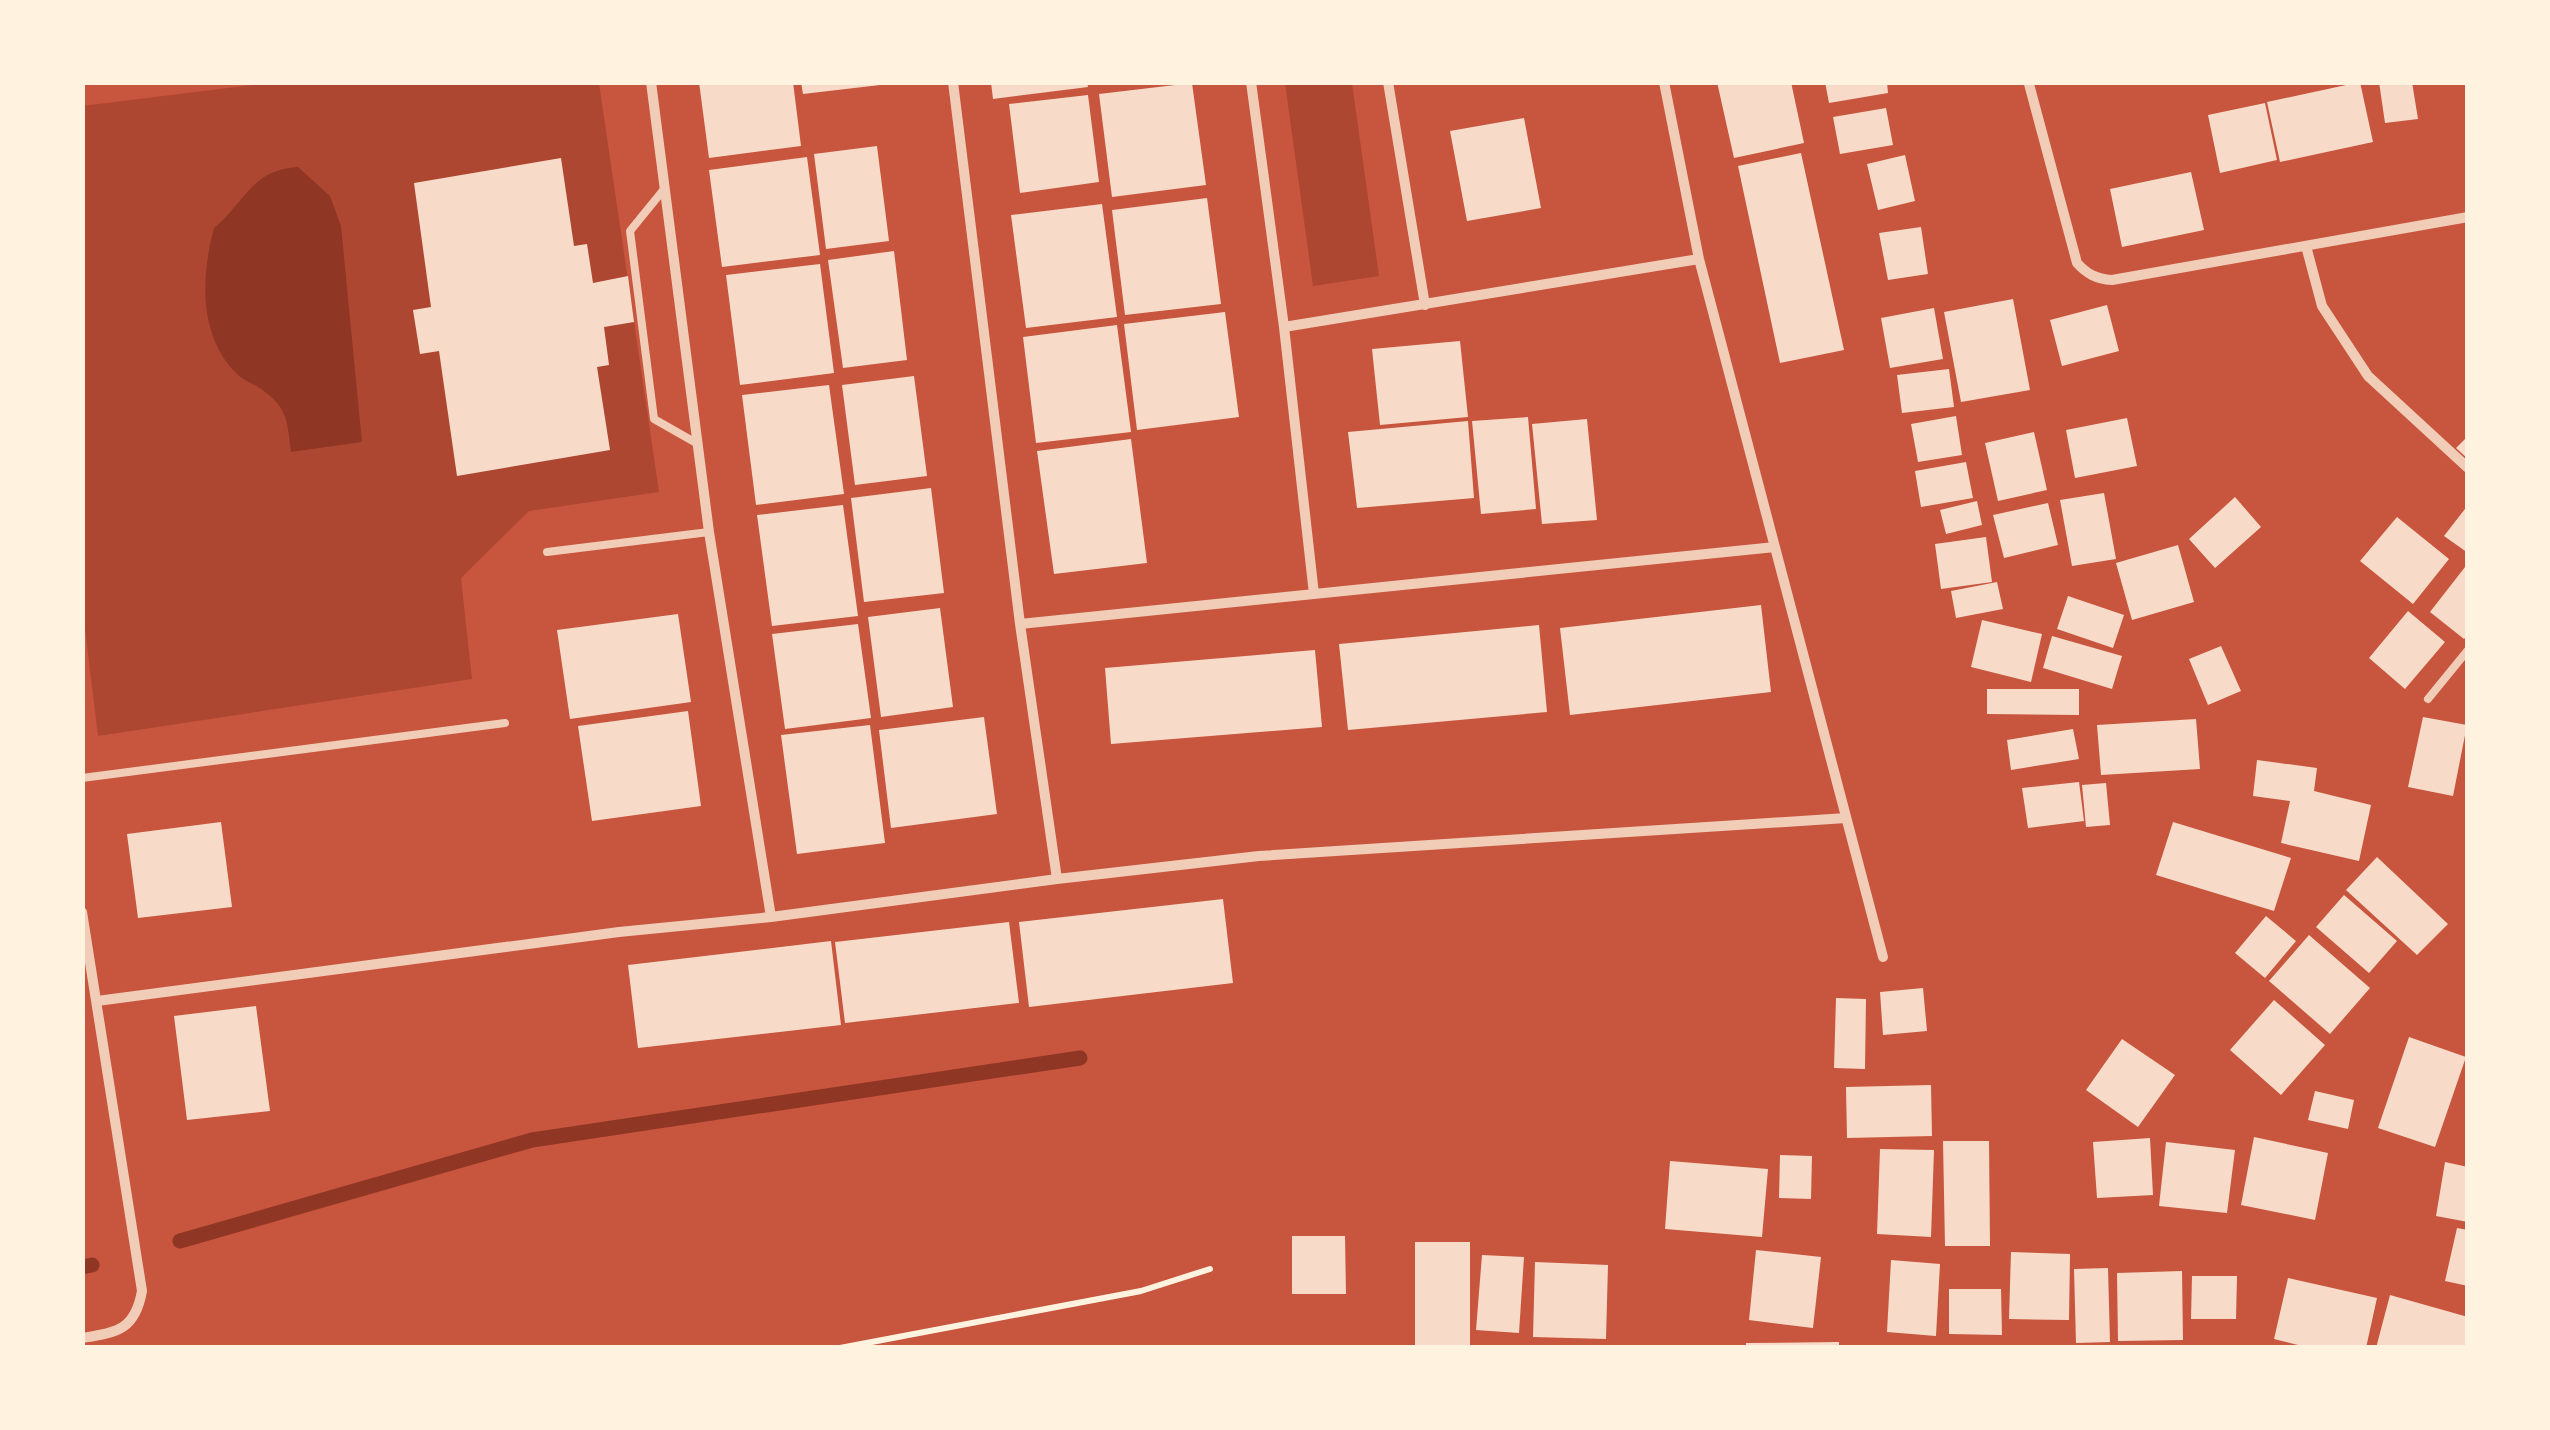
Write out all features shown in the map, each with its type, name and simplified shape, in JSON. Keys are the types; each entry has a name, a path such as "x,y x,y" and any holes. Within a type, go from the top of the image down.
{"street":[{"path":"651,82 709,532 770,917"},
{"path":"953,82 1020,624 1057,878"},
{"path":"1251,82 1314,594"},
{"path":"1388,82 1424,306"},
{"path":"1664,82 1699,259 1883,957"},
{"path":"2029,84 2076,263 2087,274 2112,280 2468,216"},
{"path":"2306,246 2322,306 2368,376 2468,468"},
{"path":"1284,327 1699,259"},
{"path":"1020,624 1774,547"},
{"path":"97,1000 619,932 1258,856 1846,818"},
{"path":"82,912 86,962 97,1000 142,1291 136,1316 115,1332 82,1338"}],"lane":[{"path":"665,188 630,231 654,419 698,444"},
{"path":"547,552 709,532"},
{"path":"2428,699 2468,650"},
{"path":"82,778 505,723"}],"path":[{"path":"840,1348 1141,1291 1210,1268"}],"shaded area":[{"path":"277,82 599,83 659,492 529,511 461,578 472,679 98,736 82,604 82,106"},
{"path":"1285,83 1352,83 1379,276 1313,286"},
{"path":"298,167 330,196 341,226 362,442 291,452 280,407 268,394 238,375 216,343 209,325 205,286 214,228 259,180 282,169"}],"building":[{"path":"699,82 793,82 801,146 709,158"},
{"path":"801,82 880,82 880,85 803,94"},
{"path":"991,82 1087,82 1088,87 993,99"},
{"path":"1717,82 1791,82 1804,143 1734,158"},
{"path":"1825,82 1887,82 1888,93 1829,103"},
{"path":"2360,82 2373,142 2280,162 2267,102"},
{"path":"2379,82 2412,82 2418,119 2385,123"},
{"path":"1192,83 1206,185 1112,197 1099,94"},
{"path":"1088,95 1099,182 1020,193 1009,104"},
{"path":"2265,103 2277,160 2220,173 2208,115"},
{"path":"1886,108 1893,145 1840,154 1833,117"},
{"path":"1524,118 1541,208 1467,221 1450,131"},
{"path":"877,146 889,241 826,249 814,154"},
{"path":"1801,153 1844,350 1780,363 1738,166"},
{"path":"1905,155 1915,201 1878,210 1867,164"},
{"path":"807,157 820,255 722,267 709,170"},
{"path":"561,158 574,246 587,244 593,283 628,276 634,322 604,327 609,365 597,367 610,450 457,476 439,351 420,354 413,310 431,307 414,183"},
{"path":"2191,172 2204,230 2122,247 2110,189"},
{"path":"1207,198 1221,304 1125,315 1112,210"},
{"path":"1102,204 1117,317 1026,328 1011,215"},
{"path":"1921,227 1928,274 1888,280 1879,233"},
{"path":"894,251 907,360 843,368 828,260"},
{"path":"820,264 834,373 740,385 726,275"},
{"path":"2013,299 2030,390 1961,402 1944,312"},
{"path":"2107,305 2119,351 2062,366 2050,320"},
{"path":"1934,308 1943,359 1890,368 1881,318"},
{"path":"1225,312 1239,417 1137,430 1124,324"},
{"path":"1117,325 1131,432 1036,443 1023,337"},
{"path":"1460,341 1468,417 1380,425 1372,349"},
{"path":"1949,369 1954,407 1902,413 1897,375"},
{"path":"914,376 927,476 855,485 842,385"},
{"path":"829,385 844,494 756,505 742,395"},
{"path":"1956,416 1962,455 1918,462 1911,424"},
{"path":"1528,417 1536,509 1481,514 1472,421"},
{"path":"2127,418 2137,466 2075,478 2066,430"},
{"path":"1587,419 1597,520 1542,524 1532,424"},
{"path":"1468,421 1474,498 1357,508 1348,432"},
{"path":"2034,432 2047,490 1998,501 1985,443"},
{"path":"2468,436 2468,459 2456,448"},
{"path":"1131,439 1147,563 1054,574 1037,451"},
{"path":"1966,462 1973,498 1921,507 1915,471"},
{"path":"931,488 944,593 864,602 851,498"},
{"path":"2104,493 2116,559 2072,566 2060,500"},
{"path":"2235,497 2261,527 2215,568 2189,539"},
{"path":"1977,501 1982,525 1946,534 1940,510"},
{"path":"2048,503 2058,545 2004,558 1993,515"},
{"path":"843,505 858,616 772,626 757,515"},
{"path":"2468,505 2468,553 2444,536"},
{"path":"2397,517 2449,559 2413,604 2360,561"},
{"path":"1986,537 1992,582 1941,589 1935,544"},
{"path":"2178,545 2194,602 2132,620 2116,563"},
{"path":"2465,567 2468,635 2464,639 2430,612"},
{"path":"1997,582 2003,609 1956,618 1951,591"},
{"path":"2068,596 2124,615 2113,648 2057,629"},
{"path":"1761,605 1771,692 1570,715 1560,628"},
{"path":"940,608 953,707 881,717 868,617"},
{"path":"2408,611 2445,642 2405,689 2369,658"},
{"path":"678,614 691,702 570,719 557,630"},
{"path":"1982,620 2042,634 2031,682 1971,667"},
{"path":"858,624 871,718 785,729 772,634"},
{"path":"1539,625 1547,712 1348,730 1339,644"},
{"path":"2052,636 2122,656 2112,689 2043,668"},
{"path":"2221,646 2241,691 2208,705 2189,659"},
{"path":"1315,650 1322,727 1111,744 1105,668"},
{"path":"1987,689 2079,689 2079,715 1987,714"},
{"path":"688,711 701,806 592,821 578,726"},
{"path":"984,717 997,814 891,828 879,730"},
{"path":"2423,717 2467,725 2453,796 2408,787"},
{"path":"2196,719 2200,769 2101,775 2097,725"},
{"path":"870,725 885,843 797,854 781,735"},
{"path":"2073,729 2079,759 2011,770 2007,740"},
{"path":"2257,760 2317,768 2314,791 2371,805 2359,861 2281,843 2290,801 2253,796"},
{"path":"2079,782 2084,821 2028,828 2022,788"},
{"path":"2106,783 2110,825 2086,827 2082,785"},
{"path":"221,822 232,907 138,918 127,834"},
{"path":"2173,822 2291,858 2274,911 2156,875"},
{"path":"2377,857 2448,924 2417,955 2346,890"},
{"path":"2344,895 2397,941 2369,973 2316,927"},
{"path":"1223,899 1233,983 1029,1007 1019,922"},
{"path":"2266,916 2296,941 2265,978 2235,953"},
{"path":"1009,922 1019,1003 845,1023 835,942"},
{"path":"2309,935 2370,988 2330,1034 2269,981"},
{"path":"831,941 841,1025 638,1048 628,965"},
{"path":"1923,988 1927,1031 1883,1035 1880,992"},
{"path":"1836,998 1866,999 1865,1069 1834,1068"},
{"path":"2274,1000 2325,1045 2281,1095 2230,1050"},
{"path":"256,1006 270,1111 187,1120 174,1016"},
{"path":"2409,1037 2466,1057 2435,1147 2378,1128"},
{"path":"2122,1039 2175,1075 2138,1127 2086,1090"},
{"path":"1931,1085 1932,1136 1847,1138 1846,1087"},
{"path":"2315,1091 2354,1100 2348,1129 2308,1120"},
{"path":"2254,1137 2328,1153 2315,1220 2241,1205"},
{"path":"2150,1138 2153,1195 2097,1198 2093,1142"},
{"path":"1943,1141 1989,1141 1990,1246 1945,1246"},
{"path":"2166,1142 2235,1150 2227,1213 2159,1206"},
{"path":"1880,1149 1934,1150 1931,1237 1877,1234"},
{"path":"1780,1155 1812,1156 1811,1199 1779,1198"},
{"path":"1670,1161 1768,1169 1762,1237 1665,1229"},
{"path":"2445,1162 2468,1167 2468,1222 2436,1216"},
{"path":"2457,1228 2468,1230 2468,1286 2445,1281"},
{"path":"1292,1236 1345,1236 1346,1294 1292,1294"},
{"path":"1415,1242 1470,1242 1470,1348 1415,1348"},
{"path":"1756,1250 1821,1257 1813,1328 1749,1320"},
{"path":"2011,1252 2070,1254 2069,1320 2009,1319"},
{"path":"1482,1255 1524,1257 1519,1333 1476,1330"},
{"path":"1891,1260 1940,1264 1936,1336 1887,1332"},
{"path":"1535,1262 1608,1265 1606,1339 1533,1337"},
{"path":"2108,1268 2110,1342 2076,1343 2074,1269"},
{"path":"2182,1271 2183,1340 2118,1341 2117,1273"},
{"path":"2192,1276 2237,1276 2236,1319 2191,1319"},
{"path":"2288,1278 2377,1298 2366,1348 2310,1348 2274,1339"},
{"path":"1949,1289 2001,1289 2002,1335 1949,1334"},
{"path":"2390,1295 2468,1317 2468,1348 2376,1348"},
{"path":"1839,1342 1839,1348 1746,1348 1746,1343"}],"waterway":[{"path":"180,1241 532,1140 1080,1058"},
{"path":"82,1267 92,1265"}]}
